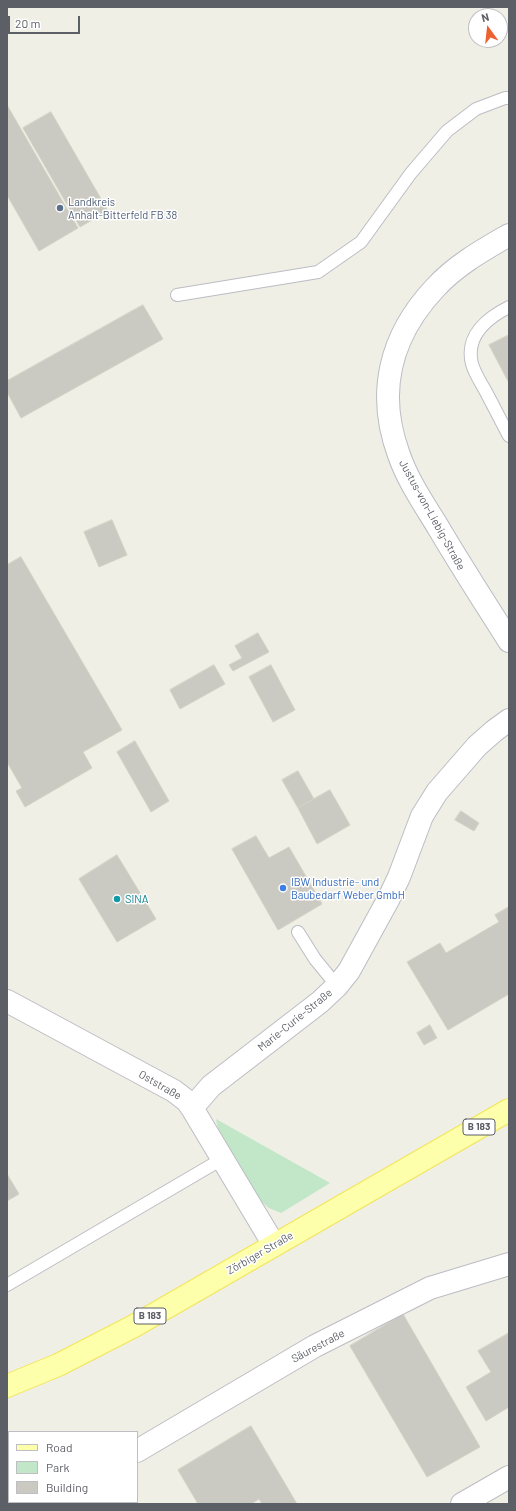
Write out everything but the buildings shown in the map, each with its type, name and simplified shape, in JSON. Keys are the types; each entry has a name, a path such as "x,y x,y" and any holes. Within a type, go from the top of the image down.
{"main road":[{"name":"Zörbiger Straße","path":"7,1386 58,1365 95,1347 509,1110"}],"street":[{"name":"Justus-von-Liebig-Straße","path":"509,235 475,255 454,270 436,287 409,321 393,357 388,377 390,424 400,457 422,500 467,577 509,641"},
{"name":"Marie-Curie-Straße","path":"192,1108 211,1086 320,1002 337,986 349,971 388,900 399,877 422,816 437,792 477,746 509,720"},
{"name":"Oststraße","path":"7,1001 174,1091 187,1101 274,1245"},
{"name":"Säurestraße","path":"138,1450 314,1346 430,1288 509,1264"},
{"path":"462,1504 509,1477"}],"lane":[{"path":"177,295 318,272 361,242 411,173 447,131 476,109 505,98 509,98"},
{"path":"509,306 494,314 479,329 473,341 472,363 509,436"},
{"path":"298,932 315,959 337,986"},
{"path":"7,1285 222,1159"}],"green space":[{"path":"216,1119 330,1183 281,1213 269,1208 259,1200 218,1129"}],"place":[{"name":"Landkreis Anhalt-Bitterfeld FB 38","path":"60,208"},
{"name":"IBW Industrie- und Baubedarf Weber GmbH","path":"283,888"},
{"name":"SINA","path":"117,899"}]}
